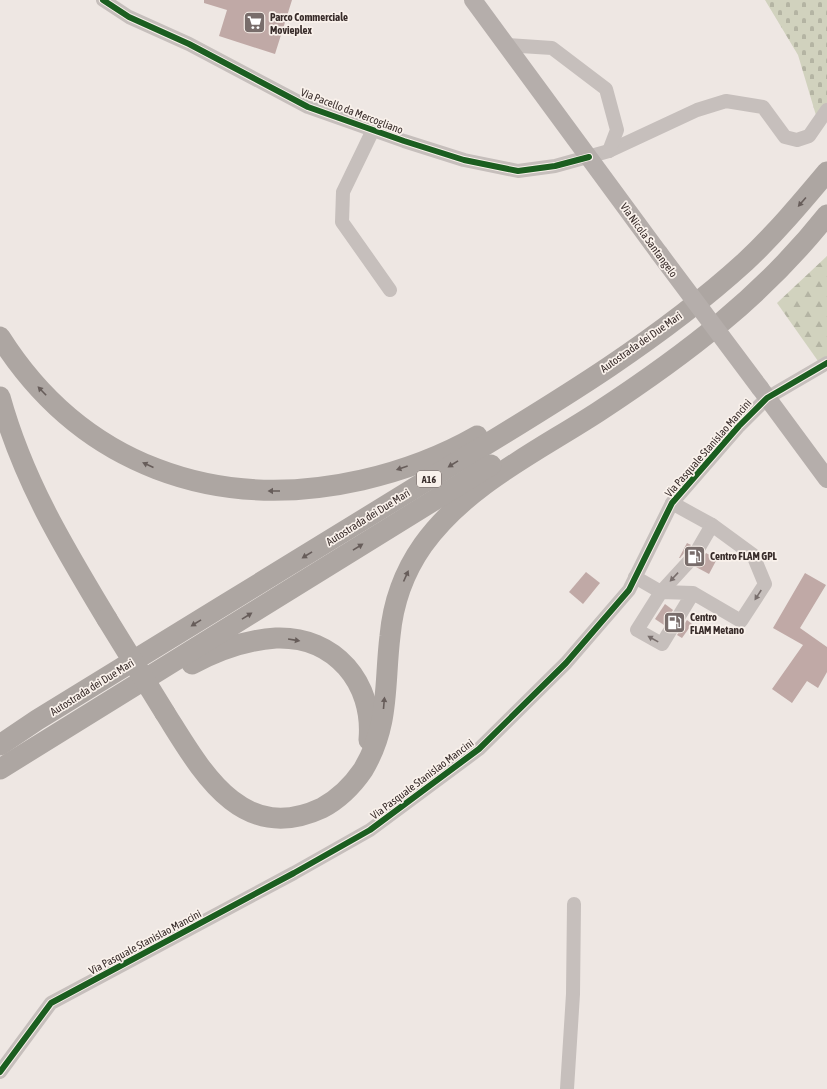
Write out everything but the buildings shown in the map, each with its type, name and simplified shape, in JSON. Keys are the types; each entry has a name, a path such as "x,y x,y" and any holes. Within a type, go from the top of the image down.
{"highway":[{"name":"Autostrada dei Due Mari","path":"0,745 50,712 538,412 630,351 678,316 746,261 783,224 827,172"},
{"name":"Autostrada dei Due Mari","path":"0,769 542,434 643,368 692,332 759,277 796,240 827,204"},
{"path":"0,397 13,440 32,486 63,545 190,753 218,790 236,805 262,815 278,818 294,817 321,808 345,792 355,782 374,749 380,733 390,634 398,594 414,559 435,530 464,501 493,478 600,411 699,342 766,284 802,246 827,215"},
{"path":"0,336 21,368 50,400 90,432 143,462 190,480 234,489 263,491 314,488 351,482 399,470 425,460 474,437 526,407 680,307 746,261"},
{"path":"0,783 130,701 208,655 244,643 277,638 308,643 327,651 345,664 355,677 365,696 370,718 365,766"}],"main road":[{"name":"Via Nicola Santangelo","path":"473,0 827,478"}],"street":[{"name":"Via Pacello da Mercogliano","path":"103,0 129,17 189,44 308,107 464,160 518,171 555,166 609,151 697,110 726,101 763,107 785,137 797,140 809,136 827,110"},
{"path":"506,45 552,48 606,88 617,130 609,151"},
{"path":"373,130 343,192 342,222 390,290"},
{"name":"Via Pasquale Stanislao Mancini","path":"0,1072 51,1003 294,873 370,830 480,749 566,663 629,590 672,503 739,426 764,393 827,363"},
{"path":"635,577 660,592 693,593 741,621 765,584 753,555 712,525 672,503"},
{"path":"693,593 662,644 637,630 660,592 694,556 712,525"},
{"path":"568,1089 573,994 574,904"}],"green space":[{"path":"765,0 827,0 827,110 818,122 798,55"},
{"path":"827,256 827,356 818,361 777,303"}],"cycle path":[{"path":"103,0 129,17 189,44 308,107 404,141 464,160 518,171 555,166 589,157"},
{"path":"0,1072 51,1003 294,873 370,830 479,749 566,663 629,590 672,503 739,426 767,398 827,363"}],"place":[{"name":"Parco Commerciale Movieplex","path":"254,23"},
{"name":"Centro FLAM GPL","path":"694,556"},
{"name":"Centro FLAM Metano","path":"675,623"}]}
